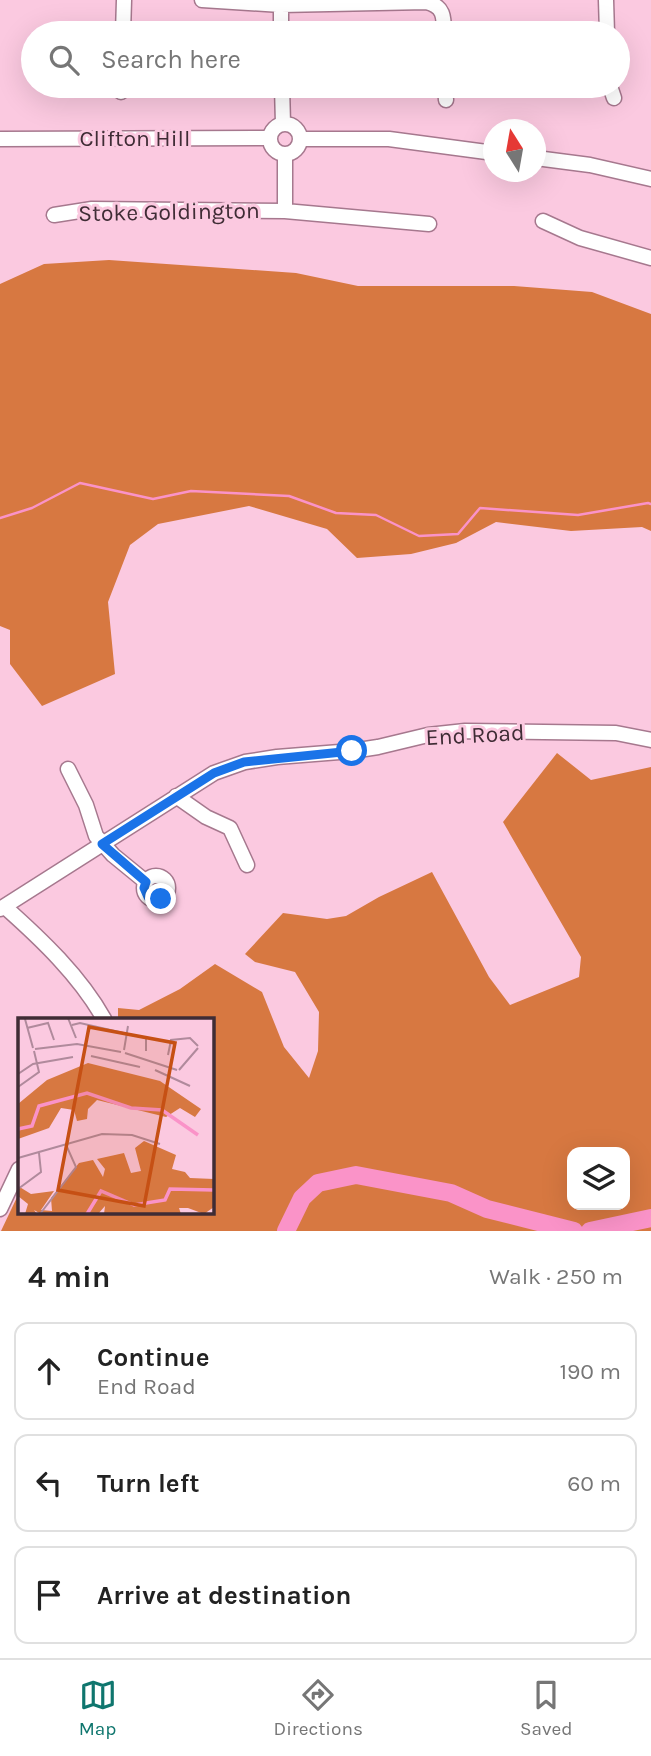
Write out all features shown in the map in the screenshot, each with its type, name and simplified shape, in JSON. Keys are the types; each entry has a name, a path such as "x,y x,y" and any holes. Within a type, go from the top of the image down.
{"street":[{"path":"123,21 124,0"},
{"path":"202,0 281,3 426,2 436,4 441,10 442,21"},
{"path":"606,0 607,21"},
{"path":"281,3 281,21"},
{"path":"282,98 283,124"},
{"path":"283,124 297,130 300,139 298,148 285,154 273,148 270,138 274,129 283,124"},
{"name":"Clifton Hill","path":"0,139 270,138"},
{"path":"300,139 388,139 483,152"},
{"name":"Stoke Goldington","path":"285,154 285,211"},
{"path":"546,159 590,164 651,179"},
{"name":"Stoke Goldington","path":"54,215 92,209 285,211 429,224"},
{"path":"543,221 580,238 651,258"},
{"name":"End Road","path":"2,908 214,773 244,762 365,750 428,734 465,731 616,733 651,740"},
{"path":"68,769 86,805 96,836 146,882"},
{"path":"176,796 206,817 230,828 247,865"},
{"path":"2,908 32,931 74,977 103,1018"},
{"path":"0,1209 18,1171"}],"shaded area":[{"path":"109,260 296,273 358,286 514,286 592,292 651,314 651,531 642,527 571,531 496,522 456,543 411,554 357,558 327,529 249,506 158,524 130,545 108,602 115,674 42,706 10,664 10,630 0,626 0,284 44,264"},
{"path":"557,753 591,780 651,767 651,1231 1,1231 18,1195 18,1214 214,1214 214,1018 118,1018 118,1008 139,1010 180,989 215,964 262,992 284,1047 309,1078 318,1051 319,1012 295,972 255,962 245,954 283,913 327,919 346,916 432,872 489,977 510,1005 579,977 581,957 503,822"}],"waterway":[{"path":"0,518 32,508 80,483 153,499 191,491 289,496 336,513 376,515 419,536 458,534 480,508 578,515 651,504"},
{"path":"286,1231 302,1198 318,1183 356,1175 451,1193 487,1209 574,1231"},
{"path":"590,1231 651,1218"}],"route":[{"path":"161,899 148,897 144,888 146,882 102,844 214,773 244,762 352,751"}]}
